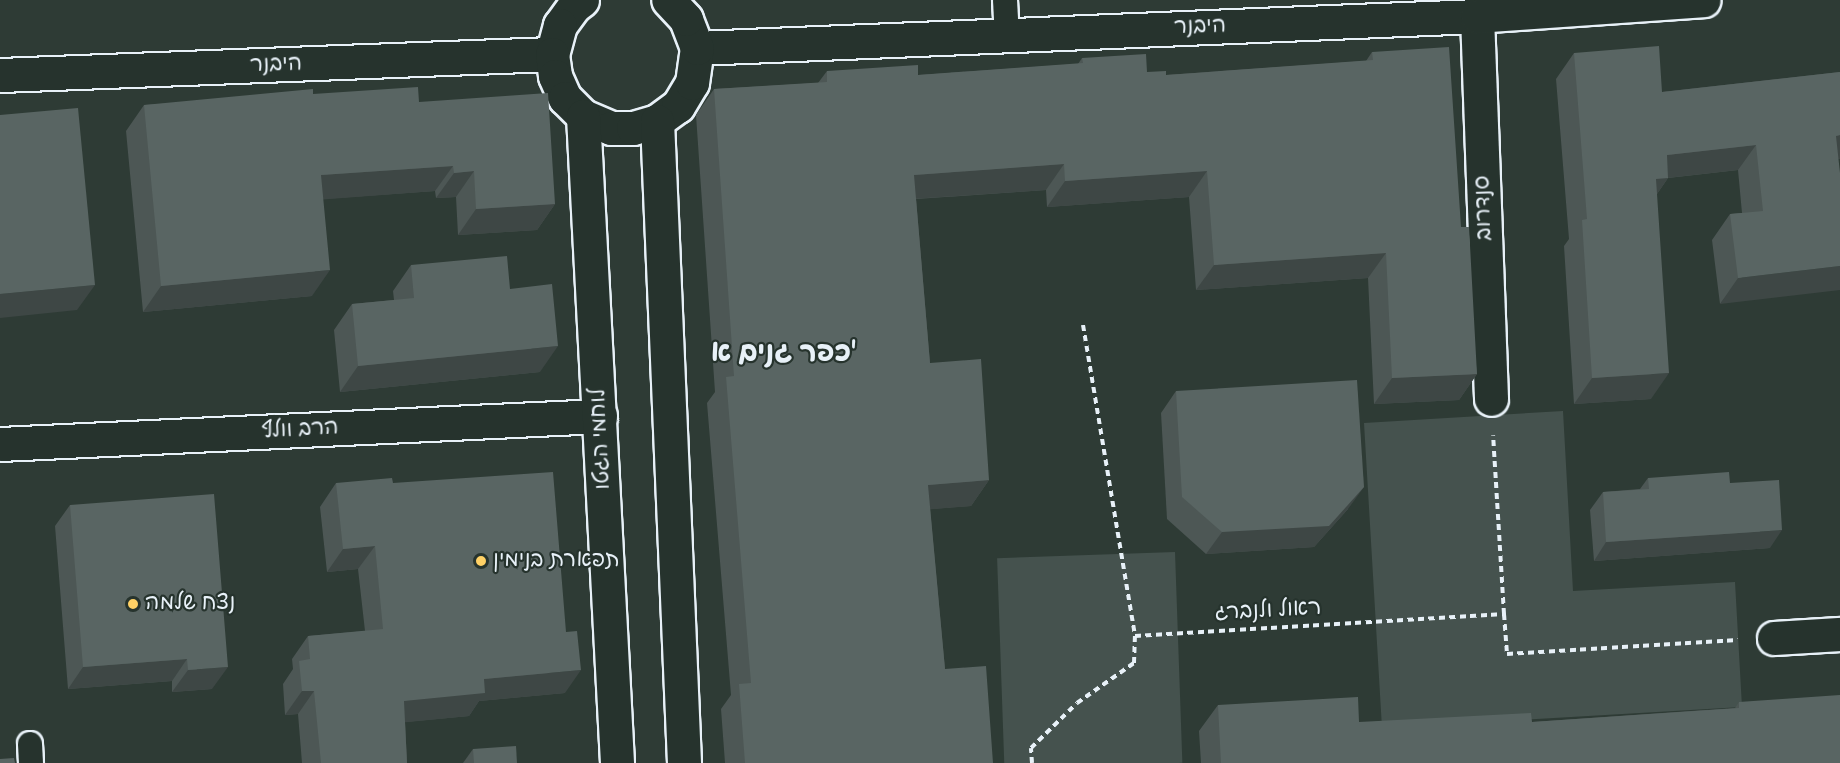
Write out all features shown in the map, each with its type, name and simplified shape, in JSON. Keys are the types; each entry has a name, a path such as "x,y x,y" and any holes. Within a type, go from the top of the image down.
{"street":[{"path":"582,0 574,6 560,24 552,54 555,76 565,98 583,116 611,128 633,128 657,121 678,106 692,83 697,48 687,19 668,0"},
{"name":"היבנר","path":"697,48 1477,16 1645,1 1703,0"},
{"name":"סנדרוב","path":"1477,16 1491,399"},
{"name":"היבנר","path":"0,75 552,54"},
{"name":"לוחמי הגטו","path":"583,116 616,763"},
{"path":"657,121 684,763"},
{"name":"הרב וולף","path":"0,444 600,416"},
{"path":"1774,638 1840,634"}],"lane":[{"path":"1005,0 1007,35"}],"path":[{"path":"1032,763 1031,748 1077,703 1134,663 1135,636 1083,325"},
{"path":"1491,399 1507,654 1774,638"},
{"name":"ראול ולנברג","path":"1135,636 1504,614"}],"shaded area":[{"path":"1563,411 1573,591 1735,582 1742,707 1382,728 1364,423"},
{"path":"1175,552 1182,763 1004,763 997,558"}],"building":[{"path":"1659,46 1662,92 1840,72 1840,135 1836,136 1840,173 1840,266 1738,278 1730,214 1763,211 1756,145 1667,155 1668,178 1656,179 1669,373 1592,378 1582,220 1587,219 1574,53"},
{"path":"1449,47 1461,227 1469,227 1477,374 1392,378 1386,253 1214,265 1207,171 1065,181 1064,164 914,175 930,363 981,359 989,480 928,485 945,669 986,666 993,763 745,763 739,684 751,683 726,377 734,376 714,89 827,82 827,71 918,65 918,75 1083,63 1082,58 1146,54 1147,72 1166,71 1166,75 1373,60 1372,52"},
{"path":"418,87 419,102 548,93 555,204 476,209 474,171 454,173 453,166 321,175 330,270 161,286 144,105 313,89 313,94"},
{"path":"78,108 95,285 0,294 0,115"},
{"path":"507,256 510,289 552,284 558,346 358,366 352,304 414,298 411,265"},
{"path":"1357,380 1364,487 1329,526 1222,532 1182,497 1176,391"},
{"path":"553,472 566,632 577,631 581,670 484,679 485,693 404,701 407,763 321,763 314,691 302,691 299,661 310,659 308,636 383,629 375,546 343,549 336,483 392,478 393,483"},
{"path":"1729,472 1730,483 1779,480 1782,530 1606,542 1603,492 1649,489 1648,478"},
{"name":"נצח שלמה","path":"214,494 228,667 188,670 187,659 83,667 70,505"},
{"path":"1840,695 1840,763 1221,763 1218,705 1358,697 1359,722 1531,713 1532,722 1739,708 1739,702"},
{"path":"516,746 517,763 474,763 473,749"},
{"path":"14,758 15,763 0,763 0,759"}],"place":[{"name":"תפארת בנימין","path":"481,561"},
{"name":"נצח שלמה","path":"133,604"}],"district":[{"name":"כפר גנים א'","path":"784,354"}]}
